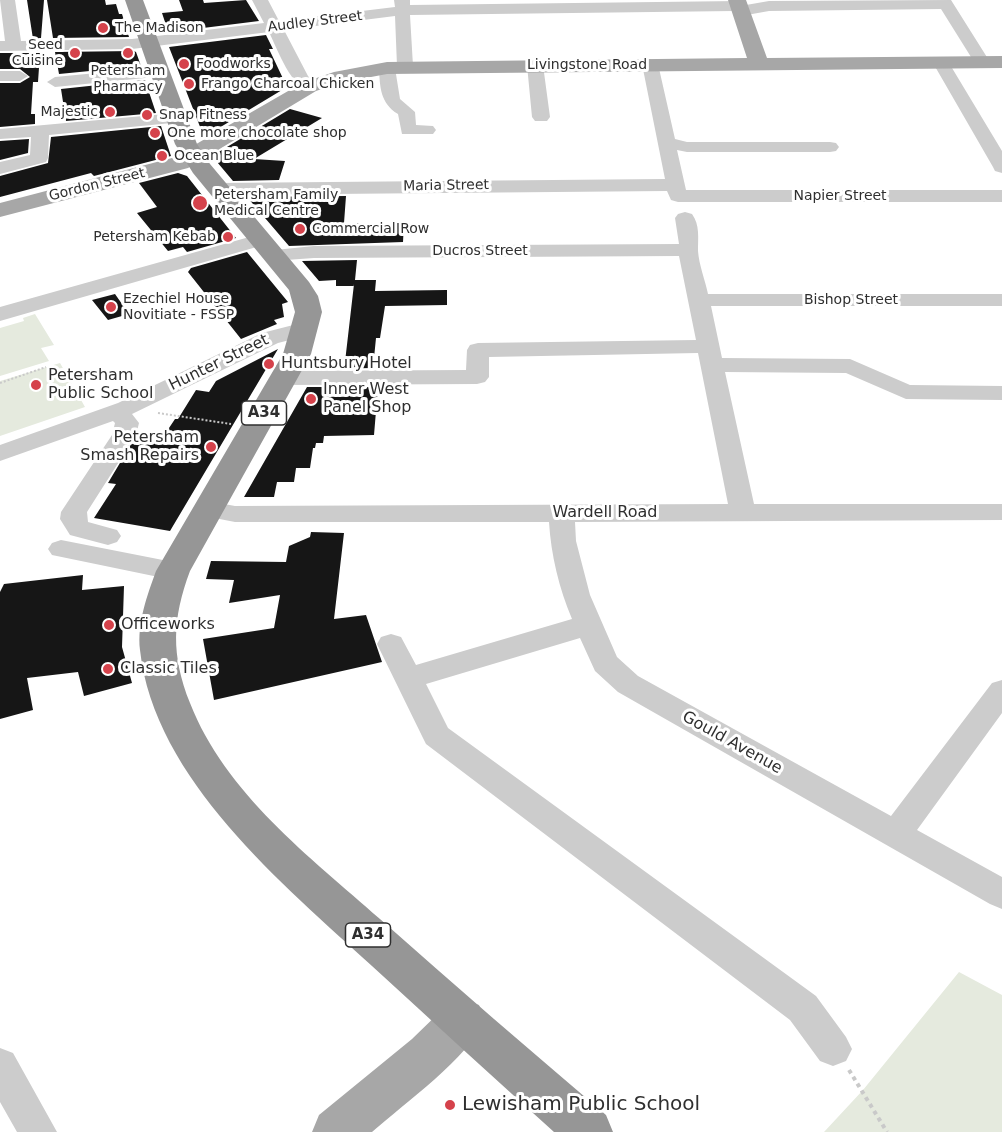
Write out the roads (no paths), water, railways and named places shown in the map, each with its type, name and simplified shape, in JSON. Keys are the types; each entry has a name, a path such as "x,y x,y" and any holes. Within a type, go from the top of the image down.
{"highway":[{"name":"A34","path":"134,0 176,118 193,155 218,189 300,287 309,303 305,329 297,354 173,571 159,615 156,634 159,660 175,712 195,751 238,812 271,845 589,1132"}],"main road":[{"path":"739,6 759,64"},
{"name":"Livingstone Road","path":"193,155 309,87 342,76 396,67 992,62"},
{"name":"Gordon Street","path":"0,210 171,166 193,155"},
{"path":"336,1132 428,1054 463,1020"}],"street":[{"path":"7,0 7,46"},
{"path":"260,0 309,87"},
{"path":"945,2 992,62"},
{"name":"Audley Street","path":"7,46 148,42 274,27 402,5 769,6 945,2"},
{"path":"402,5 396,67 390,98 393,105 406,112 408,130 427,130"},
{"path":"941,63 1002,167"},
{"path":"650,64 676,190"},
{"path":"535,65 541,117"},
{"path":"55,82 85,85 159,72"},
{"path":"0,76 20,76"},
{"path":"0,134 40,130 80,134 176,118"},
{"path":"0,168 39,158 40,130"},
{"path":"666,142 687,147 830,147"},
{"name":"Maria Street","path":"218,189 676,190"},
{"name":"Napier Street","path":"676,190 1002,196"},
{"path":"686,218 690,240 688,250 743,513"},
{"name":"Ducros Street","path":"0,314 266,247 314,252 688,250"},
{"name":"Bishop Street","path":"700,300 1002,300"},
{"name":"Hunter Street","path":"0,453 122,409 270,338 305,329"},
{"path":"284,378 477,377 478,350 711,356 850,366 906,392 1002,393"},
{"path":"108,536 79,529 73,519 74,512 124,435 127,423 122,409"},
{"name":"Wardell Road","path":"208,509 235,514 1002,512"},
{"name":"Gould Avenue","path":"561,513 563,541 576,595 605,663 628,684 1002,894"},
{"path":"61,549 173,571"},
{"path":"407,678 570,629 589,627"},
{"path":"391,644 437,735 803,1008 833,1048"},
{"path":"895,835 1002,691"},
{"path":"0,1066 38,1132"}],"place":[{"name":"The Madison","path":"103,28"},
{"name":"Seed Cuisine","path":"75,53"},
{"name":"Petersham Pharmacy","path":"128,53"},
{"name":"Foodworks","path":"184,64"},
{"name":"Frango Charcoal Chicken","path":"189,84"},
{"name":"Majestic","path":"110,112"},
{"name":"Snap Fitness","path":"147,115"},
{"name":"One more chocolate shop","path":"155,133"},
{"name":"Ocean Blue","path":"162,156"},
{"name":"Petersham Family Medical Centre","path":"200,203"},
{"name":"Commercial Row","path":"300,229"},
{"name":"Petersham Kebab","path":"228,237"},
{"name":"Ezechiel House Novitiate - FSSP","path":"111,307"},
{"name":"Huntsbury Hotel","path":"269,364"},
{"name":"Petersham Public School","path":"36,385"},
{"name":"Inner West Panel Shop","path":"311,399"},
{"name":"Petersham Smash Repairs","path":"211,447"},
{"name":"Officeworks","path":"109,625"},
{"name":"Classic Tiles","path":"108,669"},
{"name":"Lewisham Public School","path":"450,1105"}]}
